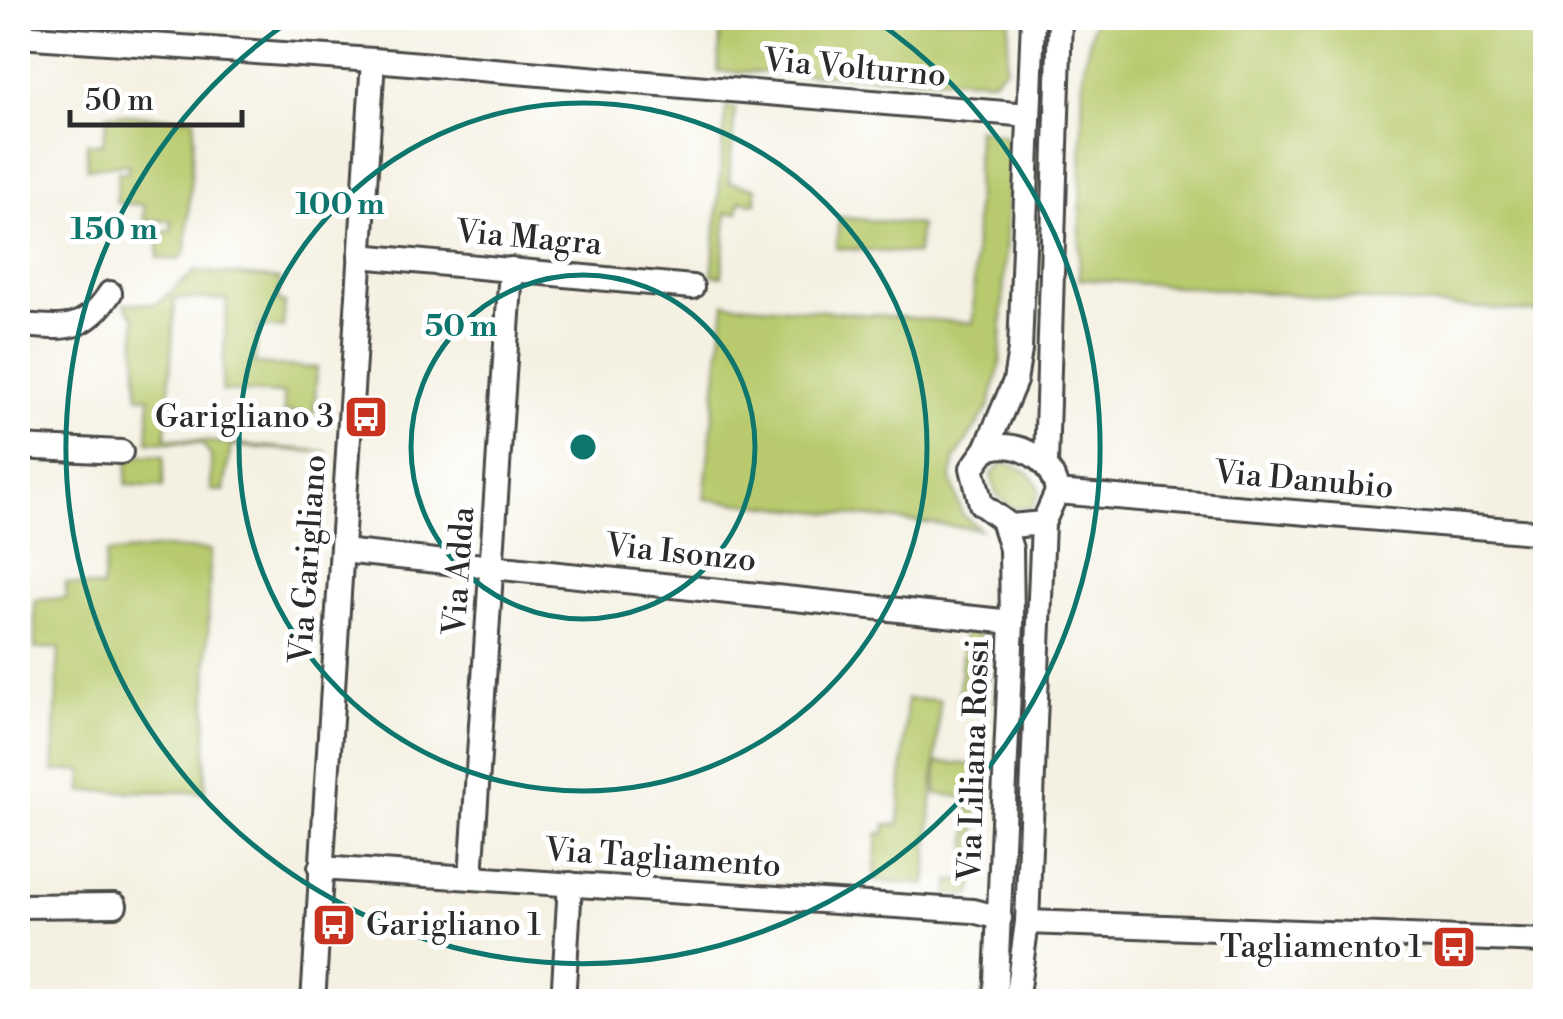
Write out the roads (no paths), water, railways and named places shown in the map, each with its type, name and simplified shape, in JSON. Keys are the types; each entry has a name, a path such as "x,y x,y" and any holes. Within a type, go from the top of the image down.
{"street":[{"name":"Via Liliana Rossi","path":"994,1002 1012,549 1003,523 981,504 972,482 976,457 986,449 1015,381 1020,350 1033,18"},
{"path":"1058,492 1046,464 1061,21"},
{"name":"Via Volturno","path":"18,36 373,60 1029,115"},
{"name":"Via Garigliano","path":"312,1002 373,60"},
{"name":"Via Magra","path":"360,256 692,287"},
{"name":"Via Adda","path":"471,877 511,269"},
{"path":"18,325 72,328 95,315 110,294"},
{"path":"986,449 1012,446 1046,464"},
{"path":"18,448 121,452"},
{"name":"Via Liliana Rossi","path":"1016,1002 1028,922 1043,523 1058,492"},
{"name":"Via Danubio","path":"1058,492 1546,532"},
{"path":"1003,523 1023,528 1043,523"},
{"name":"Via Isonzo","path":"342,551 1012,622"},
{"name":"Via Tagliamento","path":"320,868 973,911 1000,918"},
{"path":"563,1002 570,884"},
{"path":"18,906 114,905"},
{"path":"1028,922 1546,941"}],"place":[{"name":"Garigliano 3","path":"366,417"},
{"name":"Garigliano 1","path":"334,925"},
{"name":"Tagliamento 1","path":"1454,947"}]}
